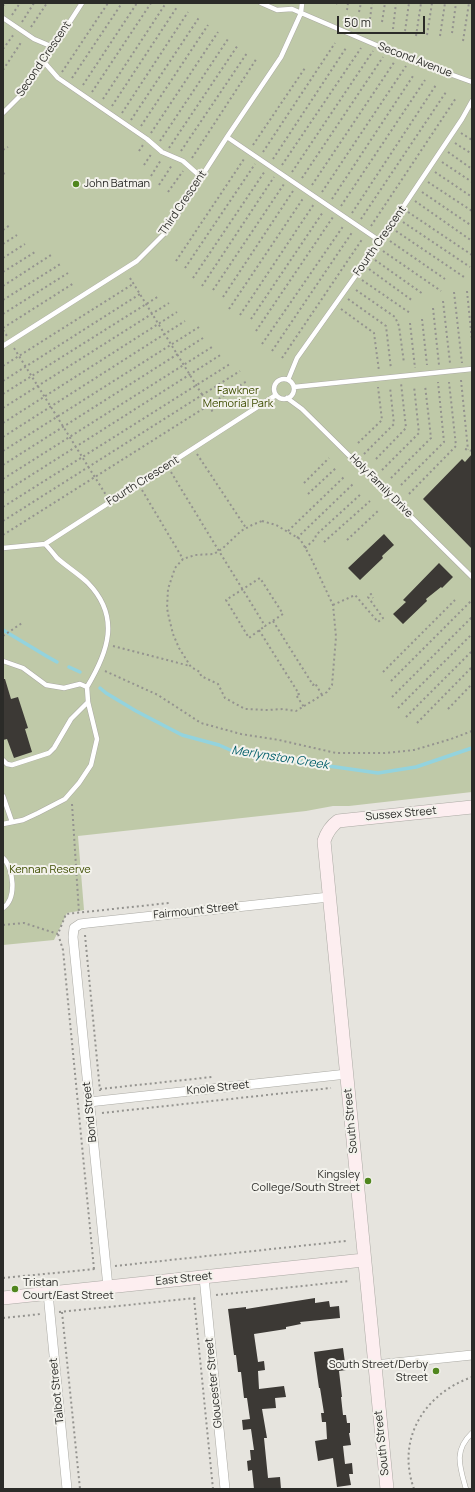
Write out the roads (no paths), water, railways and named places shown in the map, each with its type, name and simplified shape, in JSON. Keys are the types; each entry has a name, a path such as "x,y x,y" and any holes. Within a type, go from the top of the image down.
{"street":[{"name":"Sussex Street","path":"332,826 338,821 346,819 472,807"},
{"name":"South Street","path":"332,826 324,841 387,1489"},
{"name":"Fairmount Street","path":"73,937 74,928 80,924 329,897"},
{"name":"Bond Street","path":"73,937 108,1287"},
{"name":"Knole Street","path":"89,1102 347,1074"},
{"name":"East Street","path":"3,1298 364,1260"},
{"name":"Gloucester Street","path":"204,1276 225,1489"},
{"name":"Talbot Street","path":"48,1293 67,1489"},
{"path":"375,1365 472,1355"}],"lane":[{"name":"Second Crescent","path":"3,112 20,96 82,3"},
{"name":"Second Avenue","path":"261,3 277,10 292,9 411,60 472,82"},
{"path":"290,3 292,9"},
{"name":"Third Crescent","path":"3,346 137,261 165,233 201,176 281,57 301,13 302,3"},
{"path":"3,18 34,39 53,47"},
{"path":"44,62 58,78 147,139 162,152 188,164 201,176"},
{"name":"Fourth Crescent","path":"288,380 297,358 384,237 472,101"},
{"path":"227,137 380,242"},
{"path":"294,387 472,369"},
{"path":"281,380 288,380 294,387 292,395 287,398 281,398 276,394 274,389 276,383 281,380"},
{"name":"Fourth Crescent","path":"3,548 45,544 276,394"},
{"name":"Holy Family Drive","path":"287,398 302,409 472,577"},
{"path":"3,824 23,820 65,799 79,783 91,765 97,739 88,702 87,688 104,654 108,634 108,624 103,605 88,584 57,557 45,544"},
{"path":"3,661 23,668 46,685 64,688 80,684 87,688"},
{"path":"3,760 7,764 12,765 49,753 54,748 71,719 88,702"},
{"path":"3,796 12,822"},
{"path":"3,858 8,864 10,871 12,892 10,901 3,908"},
{"path":"466,1489 459,1459 463,1444 472,1433"}],"waterway":[{"name":"Merlynston Creek","path":"3,630 57,662"},
{"name":"Merlynston Creek","path":"69,667 80,672"},
{"name":"Merlynston Creek","path":"100,688 136,711 182,735 219,745 237,753 378,773 416,767 472,748"}],"place":[{"name":"John Batman","path":"76,184"},
{"name":"Kingsley College/South Street","path":"368,1181"},
{"name":"Tristan Court/East Street","path":"15,1289"},
{"name":"South Street/Derby Street","path":"436,1371"}],"park label":[{"name":"Fawkner Memorial Park","path":"238,397"},
{"name":"Kennan Reserve","path":"50,870"}]}
